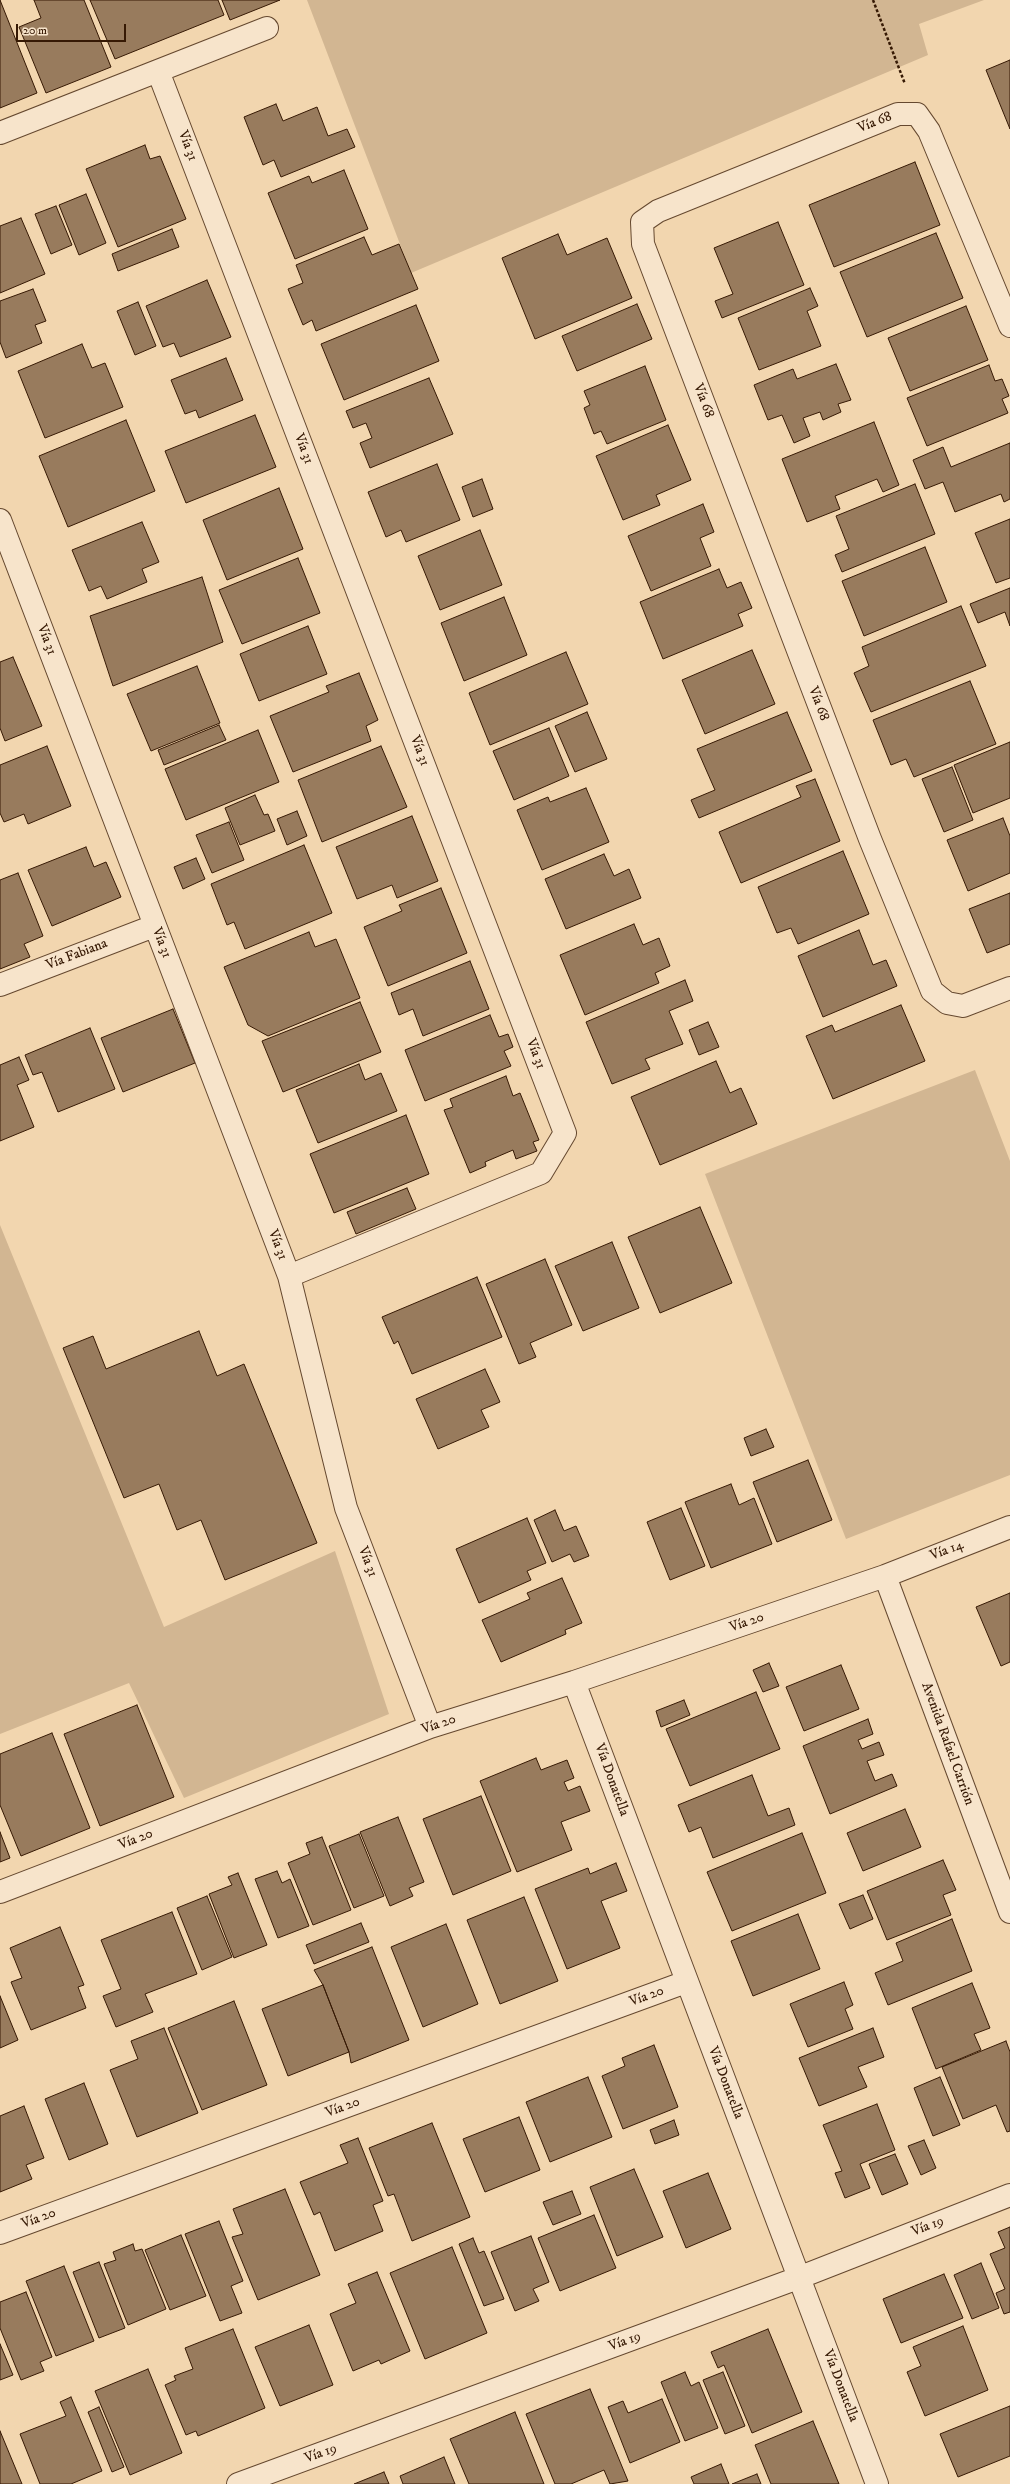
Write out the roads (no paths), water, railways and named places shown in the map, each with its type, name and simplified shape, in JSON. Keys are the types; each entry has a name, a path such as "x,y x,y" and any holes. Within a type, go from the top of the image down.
{"street":[{"path":"0,133 267,28"},
{"name":"Vía 31","path":"158,71 565,1133 541,1173 289,1276"},
{"name":"Vía 68","path":"1005,298 929,131 917,114 898,114 658,211 642,222 643,244 870,839 932,991 947,1003 963,1006 1010,988"},
{"path":"1005,298 1010,326"},
{"name":"Vía 31","path":"0,520 289,1276 346,1508 430,1727"},
{"name":"Vía Fabiana","path":"0,985 154,926"},
{"name":"Vía 14","path":"885,1576 1010,1527"},
{"name":"Vía 20","path":"0,1892 430,1727 574,1682 885,1576"},
{"name":"Avenida Rafael Carrión","path":"885,1576 1001,1862 1010,1912"},
{"name":"Vía Donatella","path":"574,1682 686,1982 877,2484"},
{"name":"Vía 20","path":"0,2234 686,1982"},
{"name":"Vía 19","path":"238,2484 798,2278 1010,2195"}]}
